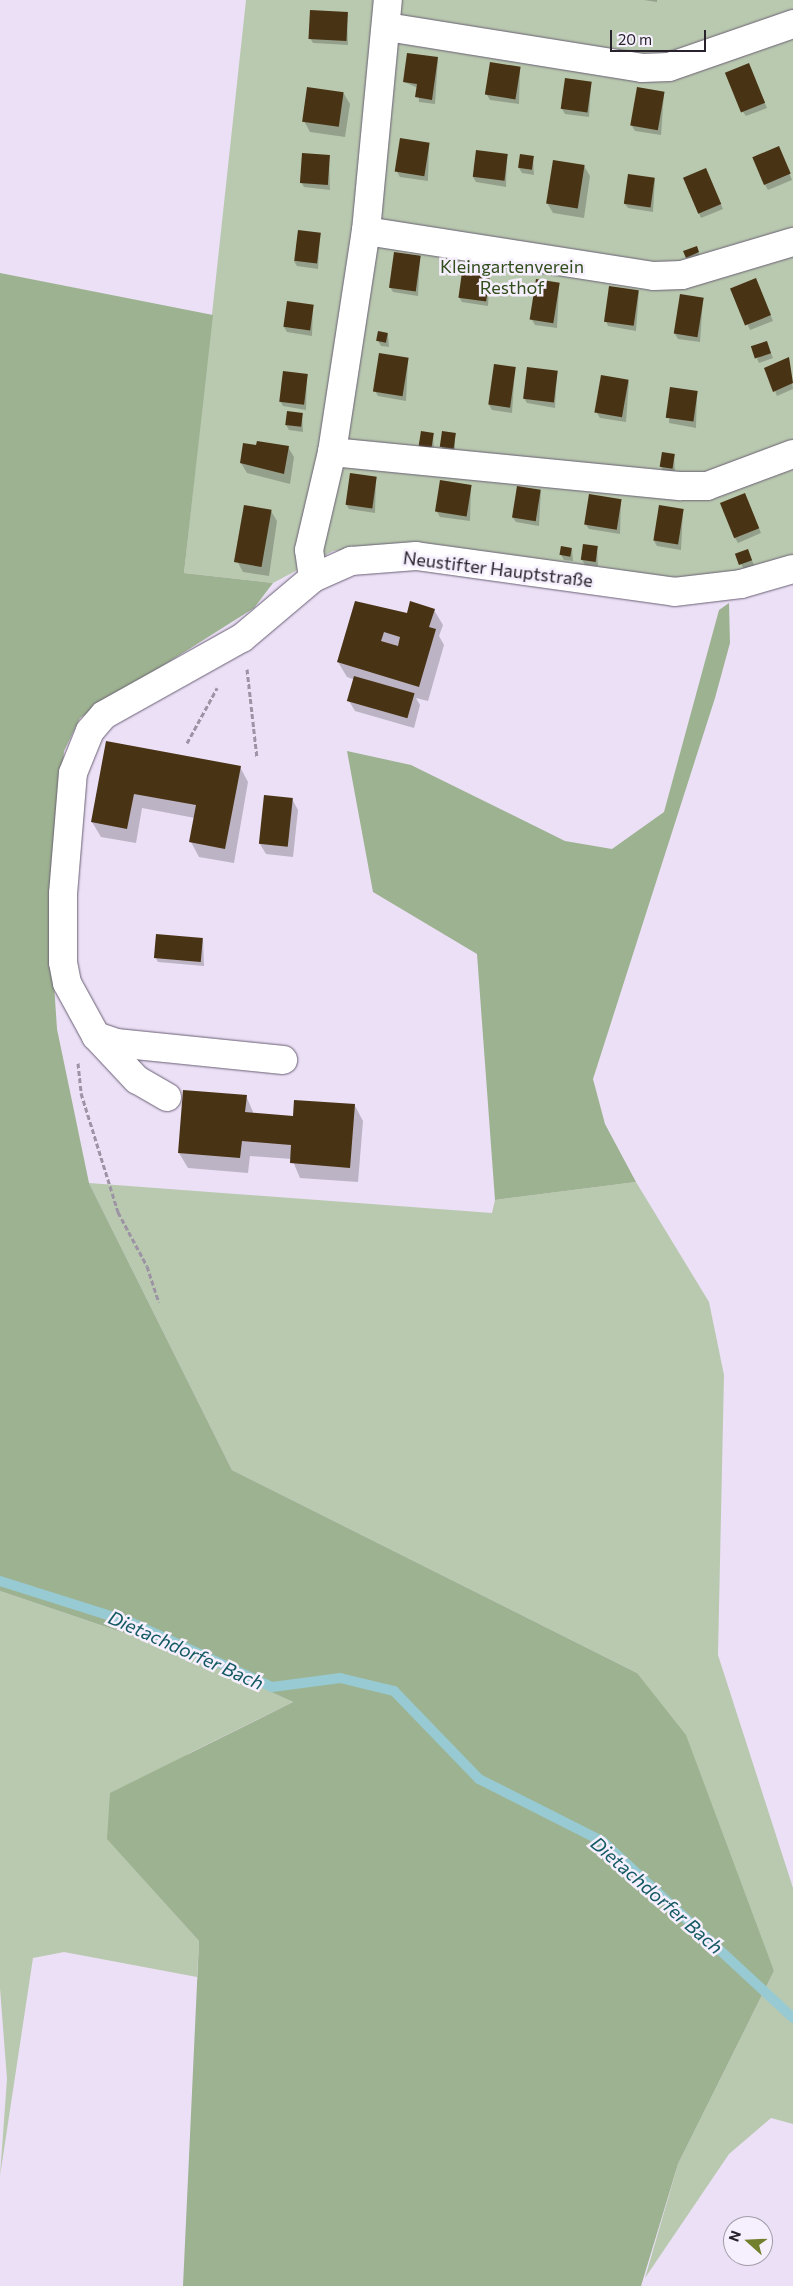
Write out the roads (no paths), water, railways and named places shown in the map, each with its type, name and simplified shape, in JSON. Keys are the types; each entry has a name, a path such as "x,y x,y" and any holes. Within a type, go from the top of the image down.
{"street":[{"path":"313,578 309,550 332,452 366,232 387,27 388,0"},
{"path":"387,27 642,68 668,67 793,24"},
{"path":"366,232 654,276 682,275 793,242"},
{"path":"332,452 681,486 707,486 793,454"},
{"name":"Neustifter Hauptstraße","path":"167,1097 137,1080 96,1036 67,982 63,962 67,809 81,749 90,731 124,701 242,638 313,578 351,561 416,556 674,592 741,584 793,569"},
{"path":"96,1036 116,1044 283,1060"}],"waterway":[{"name":"Dietachdorfer Bach","path":"0,1581 130,1622 272,1687 340,1678 394,1691 479,1779 602,1841 793,2018"}],"park label":[{"name":"Kleingartenverein Resthof","path":"512,277"}]}
